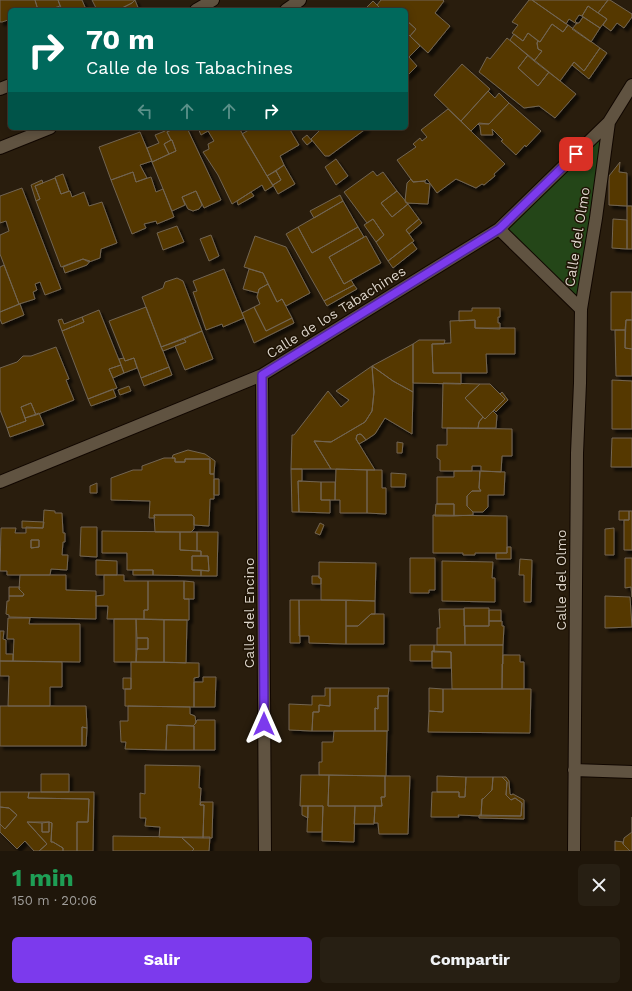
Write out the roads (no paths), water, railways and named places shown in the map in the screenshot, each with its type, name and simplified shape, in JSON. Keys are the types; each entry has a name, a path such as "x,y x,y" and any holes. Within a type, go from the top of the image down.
{"street":[{"path":"199,8 213,0"},
{"path":"289,8 300,0"},
{"name":"Calle de los Tabachines","path":"0,482 262,375 499,229 609,122 632,85"},
{"name":"Calle del Olmo","path":"574,851 577,453 581,309 596,218 609,122"},
{"path":"0,148 45,130"},
{"name":"Calle del Olmo","path":"499,229 581,309"},
{"name":"Calle del Encino","path":"262,375 265,851"},
{"path":"574,770 632,772"}]}
